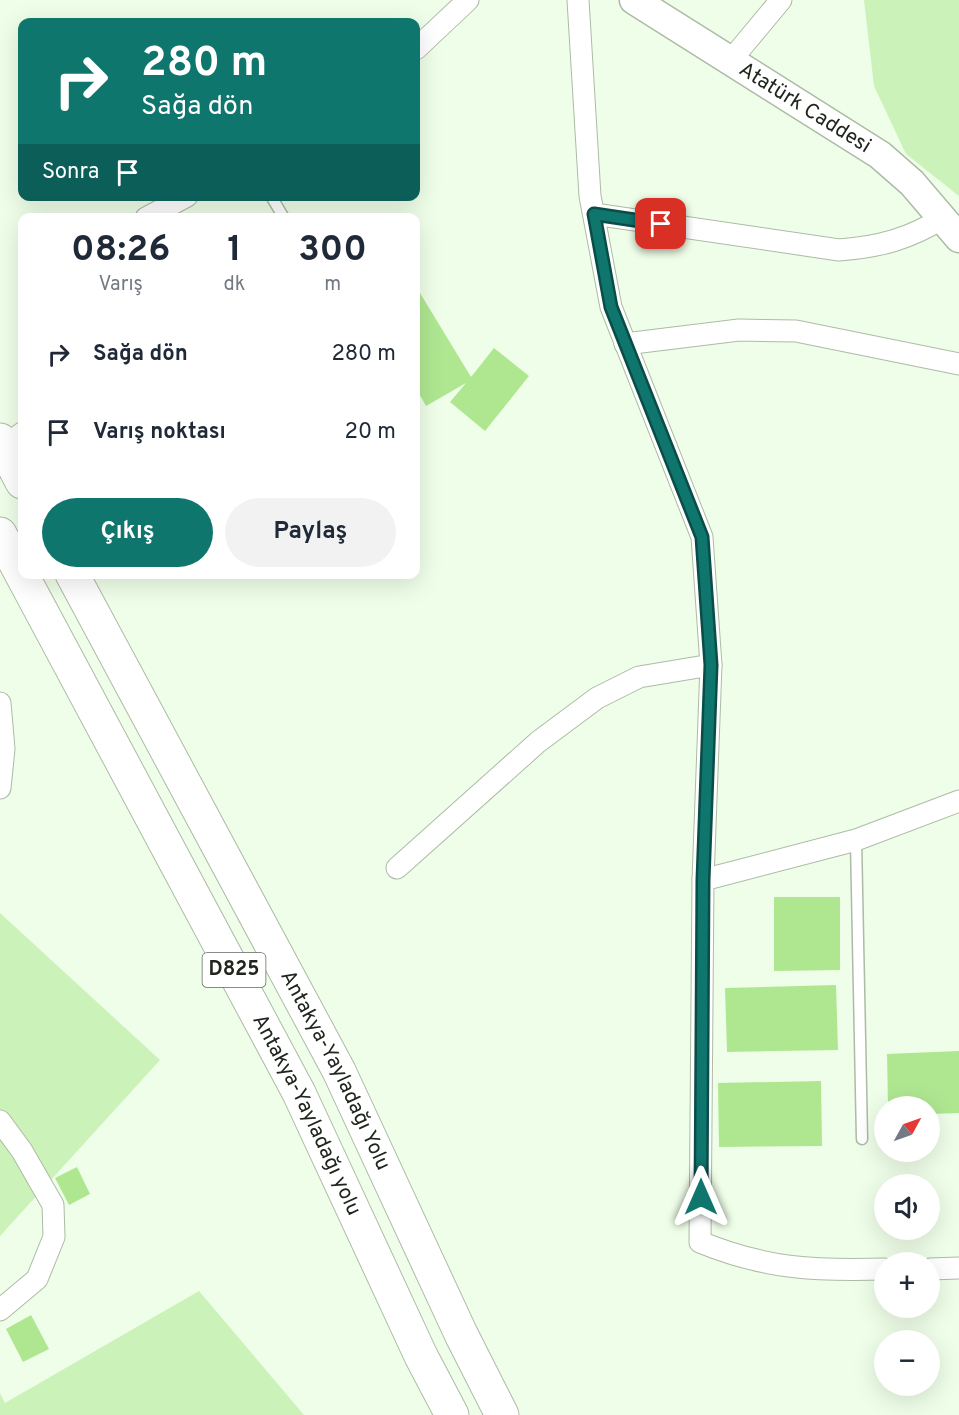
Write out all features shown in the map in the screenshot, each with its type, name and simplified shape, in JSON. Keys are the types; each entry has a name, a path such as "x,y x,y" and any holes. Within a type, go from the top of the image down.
{"highway":[{"path":"9,440 18,469"},
{"name":"Antakya-Yayladağı yolu","path":"0,534 18,568"},
{"name":"Antakya-Yayladağı yolu","path":"24,579 299,1094 421,1356 452,1415"},
{"name":"Antakya-Yayladağı Yolu","path":"75,579 339,1071 461,1334 502,1415"}],"main road":[{"name":"Atatürk Caddesi","path":"634,0 880,155 912,183 951,228"}],"street":[{"path":"420,45 468,0"},
{"path":"578,0 594,214 611,307 702,537 711,665 703,880 700,1242 747,1259 781,1266 814,1271 874,1269"},
{"path":"731,60 781,0"},
{"path":"155,213 178,201"},
{"path":"594,214 839,250 873,247 951,228"},
{"path":"625,344 739,330 796,331 959,364"},
{"path":"397,868 538,742 597,698 639,676 711,665"},
{"path":"0,703 4,749 0,788"},
{"path":"703,880 856,840 959,801"},
{"path":"0,1121 22,1151 53,1205 54,1237 37,1280 0,1310"},
{"path":"940,1269 959,1268"}],"lane":[{"path":"856,840 862,1139"}],"green space":[{"path":"864,0 959,0 959,196 906,154 874,86"},
{"path":"0,913 160,1060 0,1236"},
{"path":"199,1291 304,1415 0,1415 0,1393 5,1403"}],"building":[{"path":"420,293 471,377 494,348 529,376 485,431 450,402 466,383 426,406 420,395"},
{"path":"774,897 840,897 840,970 774,971"},
{"path":"836,985 838,1050 727,1052 725,988"},
{"path":"959,1051 959,1113 940,1114 940,1096 888,1096 887,1054"},
{"path":"821,1081 822,1146 719,1147 718,1083"},
{"path":"77,1167 90,1194 69,1205 55,1178"},
{"path":"31,1315 49,1349 23,1362 6,1329"}],"route":[{"path":"661,224 594,214 611,307 702,537 711,665 703,880 701,1197"}]}
